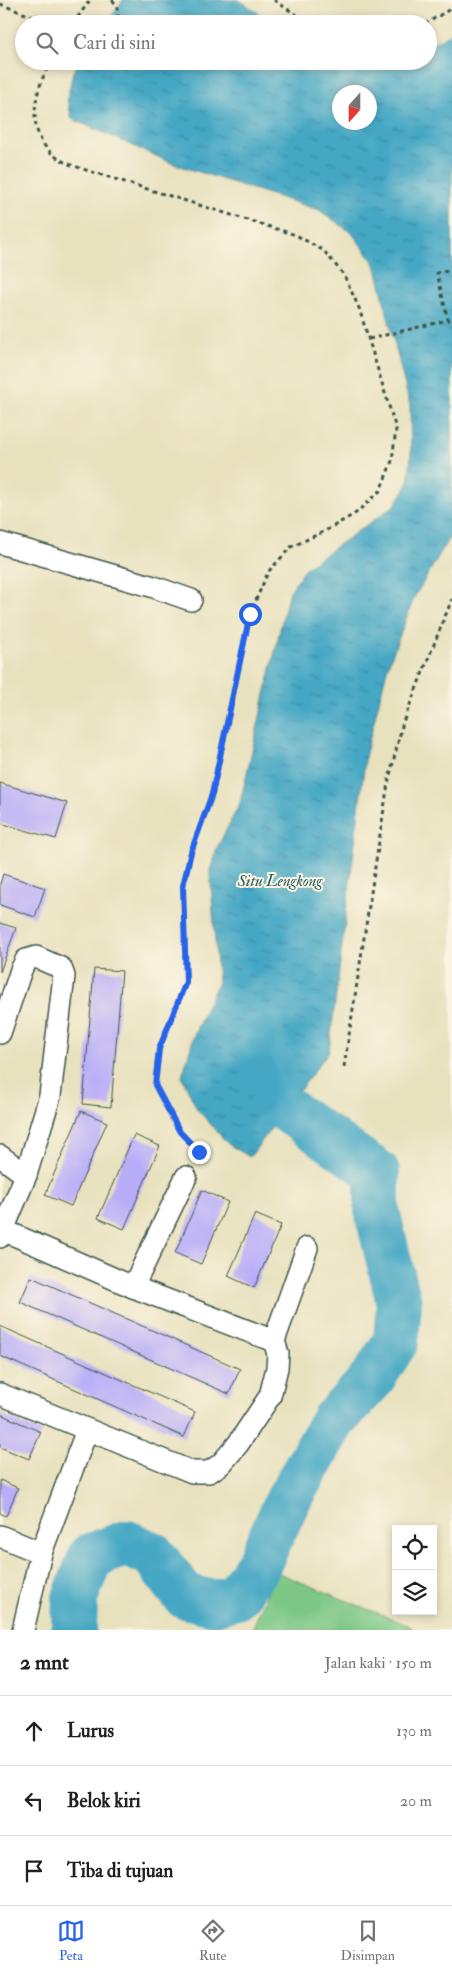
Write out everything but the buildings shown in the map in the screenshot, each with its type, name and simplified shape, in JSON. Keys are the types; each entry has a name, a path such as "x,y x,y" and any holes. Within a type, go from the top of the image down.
{"street":[{"path":"0,543 154,587 191,600"},
{"path":"0,1033 26,960 36,957 61,968 64,976 50,1096 26,1175 2,1233 133,1287 274,1341"},
{"path":"0,1156 26,1175"},
{"path":"133,1287 186,1177"},
{"path":"0,1394 192,1472 209,1472 221,1464 238,1444 270,1396 278,1368 278,1354 274,1341 308,1248"},
{"path":"23,1630 41,1553 87,1430"},
{"path":"0,1536 41,1553"}],"path":[{"path":"79,15 90,0"},
{"path":"112,0 116,3 118,15"},
{"path":"274,0 296,15"},
{"path":"0,4 28,15"},
{"path":"437,17 452,8"},
{"path":"47,70 38,89 34,112 38,136 50,152 66,163 296,235 315,244 333,260 344,275 359,308 396,429 392,461 380,491 356,512 325,531 291,547 268,572 250,614 212,794 191,852 183,886 186,982 159,1049 155,1085 180,1132 199,1152"},
{"path":"369,339 448,320 437,273 452,270"},
{"path":"344,1067 388,783 403,722 452,599"}],"green space":[{"path":"276,1572 412,1627 410,1630 252,1630"}],"water":[{"path":"123,0 239,0 262,15 112,15"},
{"name":"Situ Lengkong","path":"452,33 452,533 414,598 388,666 366,753 329,1051 301,1089 285,1094 278,1101 270,1116 273,1126 250,1157 228,1144 197,1109 182,1077 195,1032 218,982 210,871 217,848 240,803 288,595 304,569 395,505 408,484 411,456 410,406 375,264 352,233 319,210 174,164 72,119 67,99 74,70 437,70 437,41"}],"waterway":[{"path":"74,1630 75,1598 91,1556 127,1543 152,1554 185,1596 213,1603 236,1597 258,1565 288,1500 333,1421 372,1379 396,1341 399,1303 377,1211 377,1172 277,1103 261,1057 264,1042"}],"route":[{"path":"199,1152 180,1132 155,1085 159,1049 186,982 183,886 191,852 212,794 250,614"}]}
